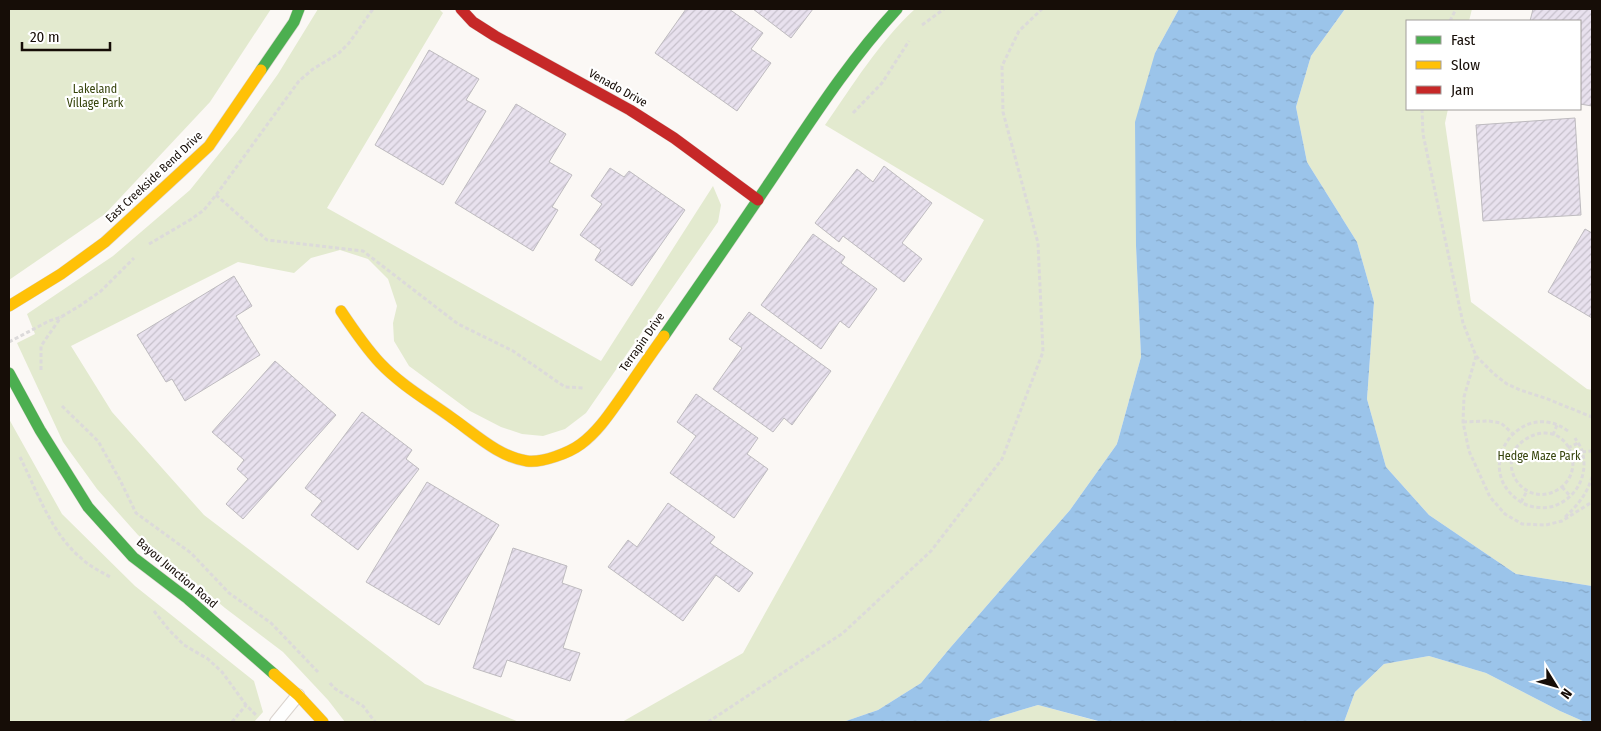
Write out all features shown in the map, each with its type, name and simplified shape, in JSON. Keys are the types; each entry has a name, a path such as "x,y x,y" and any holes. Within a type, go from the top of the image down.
{"street":[{"name":"East Creekside Bend Drive","path":"9,306 61,274 105,242 209,146 294,22 299,9"},
{"name":"Venado Drive","path":"461,9 473,22 495,36 630,110 667,133 758,200"},
{"name":"Terrapin Drive","path":"341,310 372,355 405,385 488,444 512,456 528,461 542,460 578,448 592,436 614,407 758,200 841,76 869,39 897,9"},
{"name":"Bayou Junction Road","path":"9,373 40,430 88,507 133,557 188,599 298,695 324,722"}],"lane":[{"path":"276,722 298,695"}],"path":[{"path":"917,29 944,9"},
{"path":"708,722 843,633 931,551 1002,459 1042,352 1038,242 1003,112 1002,66 1019,31 1042,9"},
{"path":"848,117 882,83 912,37"},
{"path":"1422,110 1423,134 1463,323 1476,356 1494,374 1508,384 1592,417"},
{"path":"216,195 267,240 363,251 458,324 514,351 565,387 584,388"},
{"path":"41,372 41,346 61,317"},
{"path":"1476,356 1464,396 1463,422 1470,451 1490,497 1505,514 1522,524 1546,524 1562,520 1592,502"},
{"path":"59,403 98,441 136,513 191,553 229,593 271,624 320,673"},
{"path":"1463,422 1489,421 1501,423 1512,433"},
{"path":"1568,431 1551,423 1538,422 1524,426 1512,433 1504,445 1499,458 1504,486 1513,497 1525,505 1539,508 1553,506 1566,500 1576,490 1583,478 1584,464 1582,452 1575,438"},
{"path":"1553,435 1558,426"},
{"path":"1513,454 1511,466 1514,476 1527,491 1537,494 1548,494 1558,491 1566,484 1571,475 1572,455 1560,439 1553,435 1542,433 1532,435 1523,440 1514,449"},
{"path":"1568,448 1578,443"},
{"path":"1582,452 1592,451 1592,454"},
{"path":"1562,520 1579,503 1589,488 1592,477"},
{"path":"1562,487 1570,496"},
{"path":"1521,502 1527,491"},
{"path":"327,680 334,688 363,706 375,722"},
{"path":"232,722 246,705"}],"green space":[{"name":"Lakeland Village Park","path":"9,9 271,9 210,102 105,214 9,280"},
{"path":"318,9 439,9 443,13 327,208 601,361 713,186 721,205 718,222 586,413 565,429 543,436 522,434 501,427 470,411 409,366 394,341 393,323 397,306 388,279 368,259 340,250 311,258 294,273 238,262 71,346 112,412 204,515 425,684 519,722 345,722 328,700 283,652 225,608 138,535 97,489 63,442 17,343 35,334 27,314 113,256 190,190 239,129 278,74"},
{"path":"915,9 1179,9 1155,53 1136,246 1141,357 1117,444 1070,510 921,683 878,710 843,722 622,722 743,653 984,220 825,125 878,50"},
{"name":"Hedge Maze Park","path":"1345,9 1472,9 1469,20 1406,20 1406,110 1448,110 1445,123 1471,302 1587,389 1592,390 1592,586 1516,574 1429,515 1386,467 1367,399 1374,302 1357,242 1307,162 1296,107 1311,56"},
{"path":"9,419 62,514 135,586 254,681 263,712 254,722 9,722"},
{"path":"1429,656 1486,673 1585,722 1344,722 1355,692 1384,664"},
{"path":"1038,705 1101,722 987,722 991,719"}],"water":[{"path":"1179,9 1345,9 1311,56 1296,107 1307,162 1357,242 1374,302 1367,399 1386,467 1429,515 1516,574 1592,586 1592,722 1585,722 1560,711 1486,673 1429,656 1384,664 1355,692 1344,722 1102,722 1038,705 991,719 987,722 843,722 878,710 921,683 1070,510 1117,444 1141,357 1136,246 1135,122 1155,53"}],"building":[{"path":"686,9 729,9 763,33 751,49 771,63 737,111 655,53"},
{"path":"753,9 813,9 791,38"},
{"path":"1533,9 1592,9 1592,106 1581,104 1581,20 1530,20"},
{"path":"429,50 479,79 466,100 486,111 443,185 375,145"},
{"path":"516,104 566,134 549,162 572,175 552,207 558,210 533,251 455,203"},
{"path":"1575,118 1581,215 1483,221 1476,125"},
{"path":"884,166 932,203 902,243 922,259 904,282 843,236 839,242 815,223 857,169 873,182"},
{"path":"610,168 624,177 629,171 685,210 632,286 595,260 601,250 580,235 602,204 591,196"},
{"path":"1585,229 1592,233 1592,318 1548,292"},
{"path":"813,234 845,257 841,263 877,289 849,328 840,321 821,349 761,305"},
{"path":"234,276 252,306 236,316 260,355 185,401 172,379 166,382 137,335"},
{"path":"749,312 831,371 792,425 784,418 773,432 713,389 742,348 729,339"},
{"path":"275,361 336,415 243,519 226,504 248,479 237,469 244,460 212,432"},
{"path":"696,394 758,438 747,454 768,469 734,518 670,473 696,436 677,422"},
{"path":"362,412 412,450 406,459 419,469 358,550 311,515 322,501 305,488"},
{"path":"427,482 499,525 439,625 366,582"},
{"path":"668,503 715,537 710,543 753,573 739,592 716,575 683,621 608,567 628,540 637,547"},
{"path":"513,548 567,566 562,583 582,590 563,648 580,653 570,681 507,660 501,677 473,668"}],"traffic: fast":[{"path":"261,70 294,22 299,9"},
{"path":"664,336 828,96 878,30 897,9"},
{"path":"9,373 40,430 88,507 133,557 188,599 274,674"}],"traffic: slow":[{"path":"9,306 61,274 105,242 209,146 261,70"},
{"path":"341,311 369,351 414,392 497,450 517,459 527,461 555,457 588,439 610,413 664,336"},
{"path":"274,674 298,695 323,722"}],"traffic: jam":[{"path":"461,9 473,22 495,36 630,110 674,138 758,200"}]}
